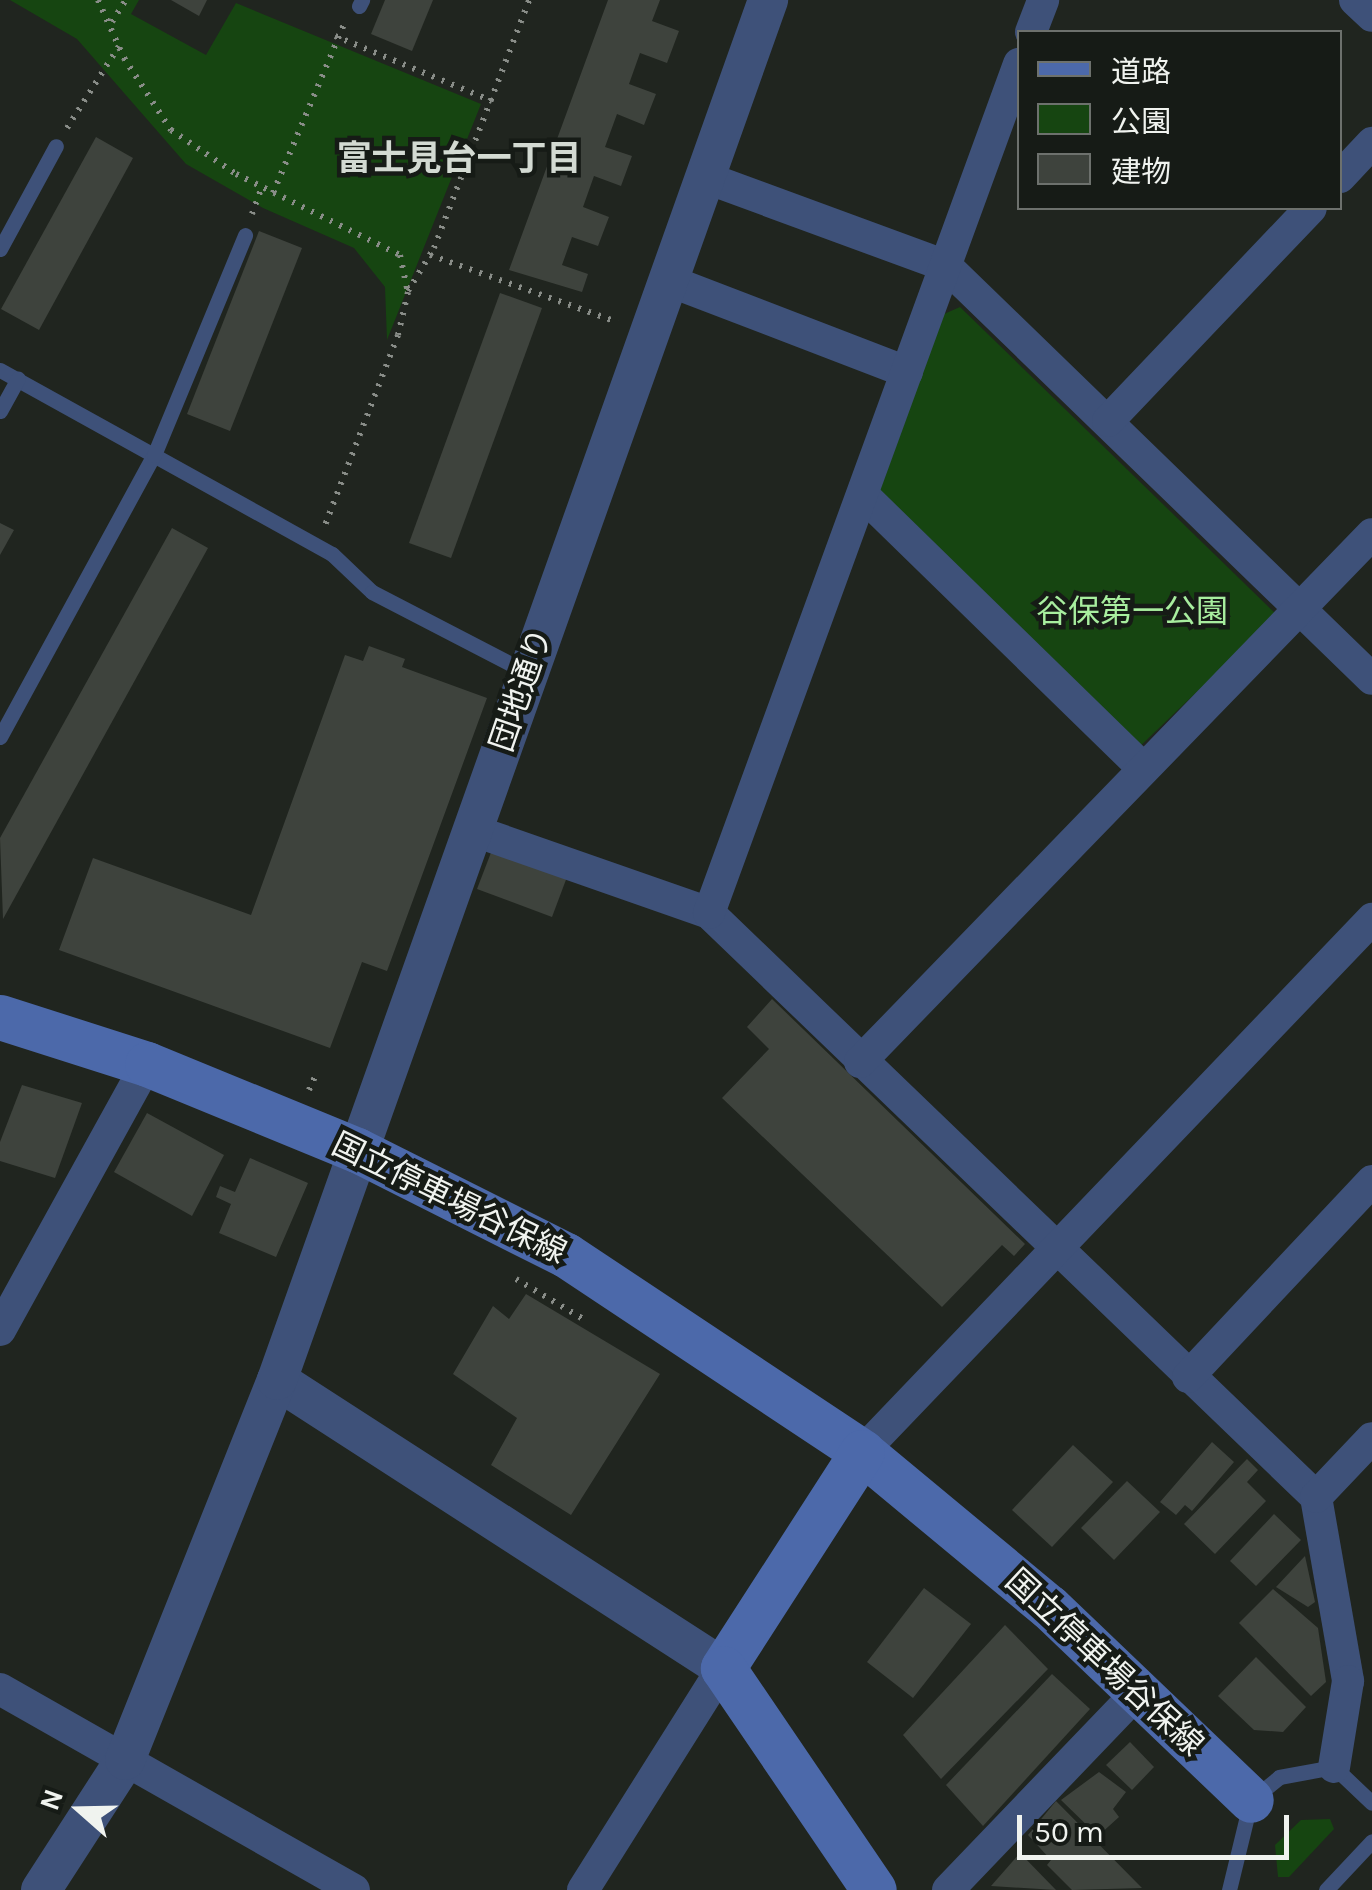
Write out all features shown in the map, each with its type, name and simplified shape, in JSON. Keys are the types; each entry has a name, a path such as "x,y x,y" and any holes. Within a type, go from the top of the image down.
{"main road":[{"name":"国立停車場谷保線","path":"0,1017 147,1064 357,1150 566,1255 862,1452 1049,1608 1252,1800"},
{"path":"862,1452 723,1668 874,1890"}],"street":[{"name":"団地通り","path":"41,1890 126,1760 277,1380 768,0"},
{"path":"1032,30 1043,0"},
{"path":"1355,0 1372,16"},
{"path":"709,913 1017,72"},
{"path":"1342,176 1372,143"},
{"path":"704,177 946,266 1372,679"},
{"path":"1108,421 1309,210"},
{"path":"667,280 907,372"},
{"path":"863,494 1144,769"},
{"path":"860,1062 1372,534"},
{"path":"472,830 709,913 1316,1497 1360,1673 1334,1767"},
{"path":"862,1452 1372,920"},
{"path":"0,1330 147,1064"},
{"path":"1188,1377 1372,1181"},
{"path":"277,1380 723,1668 582,1890"},
{"path":"1316,1497 1372,1438"},
{"path":"0,1688 126,1760 307,1880 354,1890"},
{"path":"948,1890 1138,1692"}],"lane":[{"path":"0,249 56,146"},
{"path":"0,736 154,455 244,235"},
{"path":"0,370 317,545 372,592 528,673"},
{"path":"0,411 18,379"},
{"path":"1229,1890 1252,1800 1279,1776 1334,1767 1372,1804"},
{"path":"1326,1890 1372,1841"}],"path":[{"path":"98,0 171,130 273,193 400,255 408,292"},
{"path":"112,22 126,0"},
{"path":"317,545 398,335 408,292 430,254 530,0"},
{"path":"273,193 335,36 492,102"},
{"path":"56,146 120,44"},
{"path":"430,254 648,333"},
{"path":"498,1268 600,1329"}],"green space":[{"path":"10,0 139,0 131,14 206,55 236,3 481,104 387,340 385,287 354,248 263,208 186,164 77,39"},
{"name":"谷保第一公園","path":"960,307 1277,615 1133,753 880,490 944,314"},
{"path":"1330,1819 1334,1829 1289,1877 1278,1877 1275,1845 1301,1820"}],"building":[{"path":"171,0 207,0 199,16"},
{"path":"385,0 433,0 412,51 371,34"},
{"path":"608,0 660,0 652,21 679,31 667,63 640,53 629,84 656,94 644,125 617,114 605,147 632,156 621,186 594,176 583,207 609,217 598,246 572,237 562,265 588,274 582,292 509,270"},
{"path":"96,137 133,158 39,330 1,309"},
{"path":"259,231 302,248 230,431 187,414"},
{"path":"500,293 542,308 451,558 409,543"},
{"path":"0,523 14,530 0,555"},
{"path":"172,528 208,548 3,919 0,838"},
{"path":"369,646 405,659 402,667 487,698 387,971 362,962 330,1048 59,950 93,858 251,915 345,655 363,661"},
{"path":"492,850 567,877 552,917 477,889"},
{"path":"772,999 1025,1244 1014,1256 1002,1245 942,1307 722,1098 769,1049 747,1027"},
{"path":"22,1085 82,1103 55,1178 0,1161 0,1142"},
{"path":"147,1113 224,1155 192,1216 114,1172"},
{"path":"250,1158 308,1183 276,1257 219,1233 231,1204 216,1197 220,1186 235,1192"},
{"path":"526,1294 660,1374 571,1515 491,1465 517,1418 453,1374 493,1306 509,1319"},
{"path":"1212,1442 1234,1462 1192,1511 1185,1505 1176,1515 1160,1502"},
{"path":"1073,1445 1113,1482 1052,1547 1012,1510"},
{"path":"1247,1459 1258,1470 1247,1482 1266,1501 1215,1554 1184,1524"},
{"path":"1127,1481 1160,1512 1114,1560 1081,1528"},
{"path":"1274,1514 1301,1540 1256,1586 1230,1561"},
{"path":"1305,1556 1315,1602 1308,1607 1276,1587"},
{"path":"924,1588 971,1624 913,1698 867,1662"},
{"path":"1273,1589 1318,1628 1326,1682 1311,1696 1239,1623"},
{"path":"1005,1625 1048,1669 941,1779 903,1735"},
{"path":"1256,1657 1306,1707 1283,1732 1254,1730 1218,1696"},
{"path":"1052,1674 1090,1709 983,1826 946,1785"},
{"path":"1130,1742 1154,1767 1132,1790 1106,1765"},
{"path":"1099,1772 1126,1792 1113,1809 1119,1817 1098,1836 1061,1800"},
{"path":"1056,1801 1142,1888 1072,1890 1047,1865 1051,1860 1028,1835"},
{"path":"1020,1853 1056,1890 991,1886"}],"district":[{"name":"富士見台一丁目","path":"459,159"}]}
